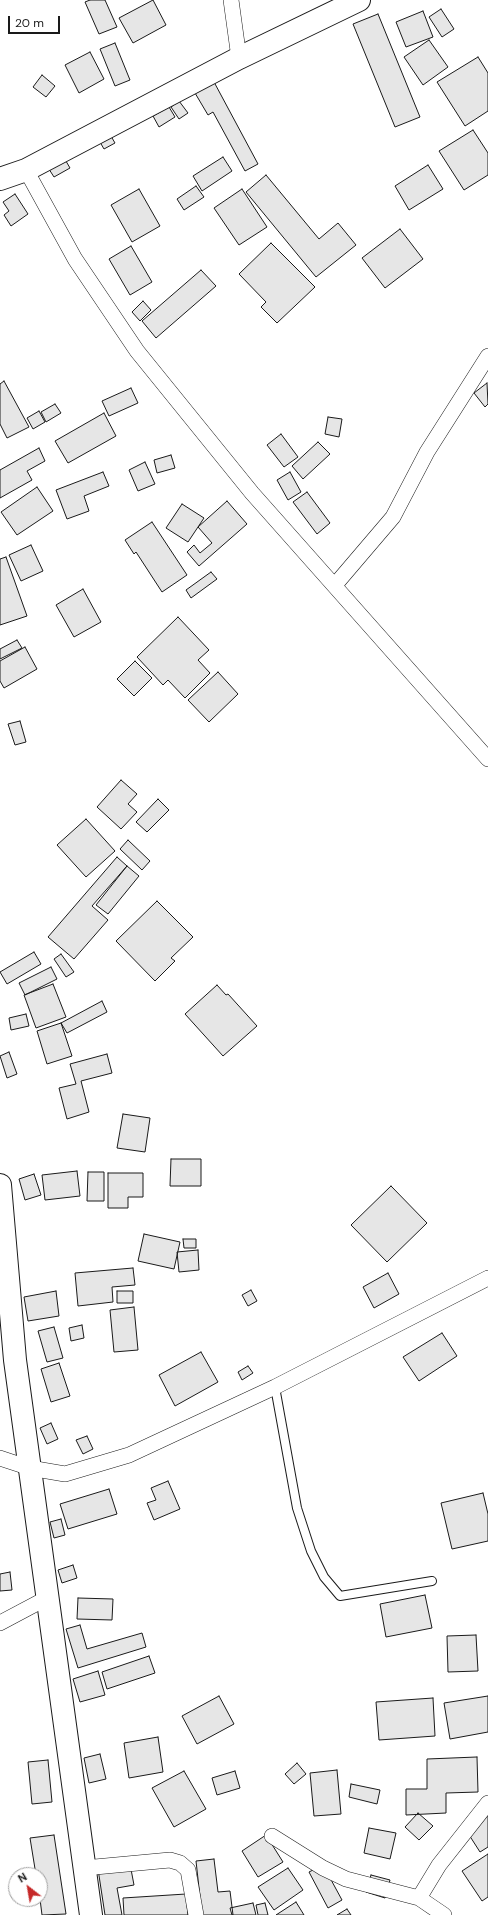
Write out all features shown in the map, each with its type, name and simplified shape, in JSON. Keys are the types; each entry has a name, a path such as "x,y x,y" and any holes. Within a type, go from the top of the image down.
{"street":[{"path":"231,0 239,58"},
{"path":"0,179 26,170 239,58 360,0"},
{"path":"26,170 75,259 137,351 252,493 488,759"},
{"path":"335,585 393,517 427,452 486,364"},
{"path":"0,1185 15,1360 91,1915"},
{"path":"0,1458 30,1468 65,1474 129,1455 275,1387 488,1278"},
{"path":"0,1623 47,1598"},
{"path":"419,1898 439,1865 488,1803"},
{"path":"272,1836 323,1868 346,1879 419,1898 444,1915"},
{"path":"84,1868 170,1860 180,1863 188,1870 196,1915"}],"lane":[{"path":"275,1387 297,1508 311,1551 324,1577 340,1596 432,1581"}],"building":[{"path":"90,0 105,0 117,27 99,34 85,2"},
{"path":"153,0 166,25 133,43 119,18"},
{"path":"441,9 454,29 442,37 429,17"},
{"path":"423,11 433,37 406,47 396,22"},
{"path":"378,14 420,117 395,127 353,24"},
{"path":"429,40 448,67 423,85 404,57"},
{"path":"115,43 130,80 115,86 100,49"},
{"path":"90,52 104,79 79,93 65,65"},
{"path":"478,57 488,73 488,111 465,126 437,82"},
{"path":"42,75 55,86 46,97 33,87"},
{"path":"214,82 258,164 245,171 213,112 208,115 195,93"},
{"path":"179,101 188,113 179,119 171,107"},
{"path":"169,107 175,117 159,127 153,116"},
{"path":"473,130 488,153 488,175 464,190 439,151"},
{"path":"108,131 115,143 104,149 97,137"},
{"path":"63,156 70,168 54,177 47,166"},
{"path":"223,157 232,171 202,191 193,176"},
{"path":"428,165 443,189 409,210 395,186"},
{"path":"266,175 319,239 338,223 356,245 316,277 246,192"},
{"path":"196,186 204,197 184,210 177,199"},
{"path":"139,189 160,226 132,242 111,205"},
{"path":"242,189 267,227 239,245 214,208"},
{"path":"15,194 28,214 11,226 4,215 9,211 3,202"},
{"path":"400,229 423,259 385,288 362,258"},
{"path":"271,243 315,287 277,323 261,307 266,302 239,274"},
{"path":"131,246 152,282 130,295 109,259"},
{"path":"201,270 216,286 156,338 142,321"},
{"path":"143,301 151,310 140,321 132,312"},
{"path":"4,381 29,427 7,438 0,424 0,384"},
{"path":"487,383 488,404 485,407 474,393"},
{"path":"131,388 138,403 109,416 102,401"},
{"path":"55,404 61,413 46,422 41,412"},
{"path":"39,411 45,422 33,429 27,418"},
{"path":"104,413 116,436 68,463 55,441"},
{"path":"328,417 342,419 339,437 325,434"},
{"path":"281,434 298,457 284,467 267,445"},
{"path":"318,442 330,454 303,479 292,466"},
{"path":"39,448 45,461 27,471 32,480 0,498 0,470"},
{"path":"171,455 175,468 157,473 154,460"},
{"path":"145,462 155,484 138,491 129,470"},
{"path":"103,472 109,486 84,496 89,511 67,519 56,490"},
{"path":"290,472 301,492 288,500 277,480"},
{"path":"37,487 53,511 17,535 1,512"},
{"path":"307,492 330,523 317,534 293,502"},
{"path":"227,501 247,524 199,566 187,552 194,545 200,553 212,543 198,527"},
{"path":"182,504 204,518 188,542 166,528"},
{"path":"152,522 187,575 162,592 136,552 134,554 125,540"},
{"path":"31,545 43,571 21,581 9,555"},
{"path":"6,557 27,616 0,625 0,559"},
{"path":"211,572 217,579 191,598 186,590"},
{"path":"83,589 101,622 74,637 56,605"},
{"path":"178,617 209,650 198,660 210,673 185,698 168,680 163,685 137,657"},
{"path":"17,640 22,648 0,659 0,649"},
{"path":"25,647 37,669 4,688 0,681 0,661"},
{"path":"135,661 152,678 134,696 117,679"},
{"path":"218,672 238,694 209,722 188,700"},
{"path":"20,721 26,742 15,745 8,724"},
{"path":"121,780 137,794 128,804 137,812 121,829 97,807"},
{"path":"158,799 169,810 147,832 136,822"},
{"path":"86,819 115,851 86,877 57,845"},
{"path":"128,840 150,861 142,870 120,849"},
{"path":"117,857 127,866 92,906 108,920 74,959 48,937"},
{"path":"127,866 139,876 108,914 96,905"},
{"path":"157,901 193,937 171,958 175,961 155,981 116,941"},
{"path":"34,952 41,964 7,984 0,972"},
{"path":"61,954 74,972 66,977 54,959"},
{"path":"51,967 57,979 25,995 19,983"},
{"path":"53,984 66,1017 36,1028 24,995"},
{"path":"217,985 226,995 228,994 257,1026 223,1056 185,1014"},
{"path":"102,1001 107,1012 67,1033 61,1023"},
{"path":"26,1014 29,1026 11,1030 9,1018"},
{"path":"61,1023 72,1056 47,1064 37,1031"},
{"path":"9,1052 17,1074 7,1078 0,1056"},
{"path":"107,1054 112,1073 81,1081 89,1112 67,1119 59,1088 76,1084 70,1064"},
{"path":"123,1114 150,1118 145,1152 117,1148"},
{"path":"171,1159 201,1159 201,1186 170,1186"},
{"path":"77,1171 80,1196 45,1200 42,1175"},
{"path":"88,1172 104,1172 104,1201 87,1201"},
{"path":"108,1173 143,1173 143,1197 128,1197 128,1208 108,1208"},
{"path":"34,1174 41,1195 25,1200 19,1179"},
{"path":"391,1186 427,1223 387,1262 351,1225"},
{"path":"144,1234 180,1242 174,1269 138,1261"},
{"path":"183,1239 196,1239 196,1248 184,1248"},
{"path":"198,1250 199,1270 179,1272 177,1252"},
{"path":"133,1268 135,1285 112,1287 113,1302 78,1306 75,1273"},
{"path":"388,1273 399,1294 374,1308 363,1287"},
{"path":"251,1290 257,1301 248,1306 242,1295"},
{"path":"56,1291 59,1316 28,1321 24,1297"},
{"path":"117,1291 133,1291 133,1303 117,1303"},
{"path":"134,1307 138,1350 114,1352 110,1310"},
{"path":"82,1325 84,1338 71,1341 69,1328"},
{"path":"54,1327 63,1358 47,1362 38,1331"},
{"path":"442,1333 457,1356 419,1381 403,1357"},
{"path":"201,1352 218,1382 175,1406 159,1375"},
{"path":"59,1363 70,1396 51,1402 41,1369"},
{"path":"248,1366 253,1373 242,1380 238,1372"},
{"path":"51,1423 58,1439 47,1444 40,1428"},
{"path":"87,1436 93,1449 83,1454 76,1440"},
{"path":"168,1481 180,1509 154,1520 147,1503 156,1500 151,1488"},
{"path":"109,1489 117,1514 68,1529 60,1504"},
{"path":"483,1493 488,1514 488,1541 452,1549 441,1503"},
{"path":"61,1519 65,1535 54,1538 50,1522"},
{"path":"73,1565 77,1578 62,1583 58,1570"},
{"path":"10,1572 12,1590 0,1591 0,1574"},
{"path":"425,1595 432,1628 386,1637 380,1604"},
{"path":"78,1598 113,1599 112,1620 77,1619"},
{"path":"80,1625 87,1649 142,1633 146,1647 78,1668 66,1629"},
{"path":"476,1635 478,1671 448,1672 447,1636"},
{"path":"149,1656 155,1673 107,1689 102,1672"},
{"path":"98,1671 105,1695 80,1702 73,1679"},
{"path":"219,1696 234,1724 197,1744 182,1716"},
{"path":"488,1696 488,1732 450,1739 444,1703"},
{"path":"433,1698 435,1736 379,1740 376,1702"},
{"path":"158,1737 163,1772 129,1778 124,1743"},
{"path":"100,1754 106,1779 89,1783 84,1758"},
{"path":"477,1757 478,1792 446,1793 446,1813 406,1815 406,1789 427,1789 427,1759"},
{"path":"48,1760 52,1802 32,1804 28,1762"},
{"path":"297,1763 306,1774 294,1784 285,1774"},
{"path":"337,1770 341,1814 314,1816 310,1773"},
{"path":"184,1771 206,1809 174,1827 152,1788"},
{"path":"235,1771 240,1788 217,1795 212,1778"},
{"path":"351,1784 380,1790 377,1804 349,1797"},
{"path":"488,1811 488,1847 480,1852 464,1827"},
{"path":"418,1813 433,1826 419,1840 405,1827"},
{"path":"369,1828 396,1833 390,1859 364,1853"},
{"path":"54,1835 66,1914 42,1915 41,1907 48,1907 48,1867 35,1867 30,1838"},
{"path":"266,1835 283,1862 258,1877 242,1851"},
{"path":"488,1854 488,1897 482,1901 462,1871"},
{"path":"214,1859 218,1892 230,1891 233,1915 202,1915 196,1861"},
{"path":"130,1864 134,1885 117,1888 122,1915 105,1915 98,1869"},
{"path":"323,1865 342,1900 328,1908 309,1872"},
{"path":"288,1868 303,1890 274,1910 258,1887"},
{"path":"371,1875 390,1880 385,1898 366,1892"},
{"path":"186,1894 188,1915 124,1915 123,1898"},
{"path":"296,1902 304,1915 276,1915"},
{"path":"253,1903 256,1915 232,1915 230,1908"},
{"path":"265,1903 268,1915 258,1915 256,1905"},
{"path":"347,1909 351,1915 337,1915"}]}
